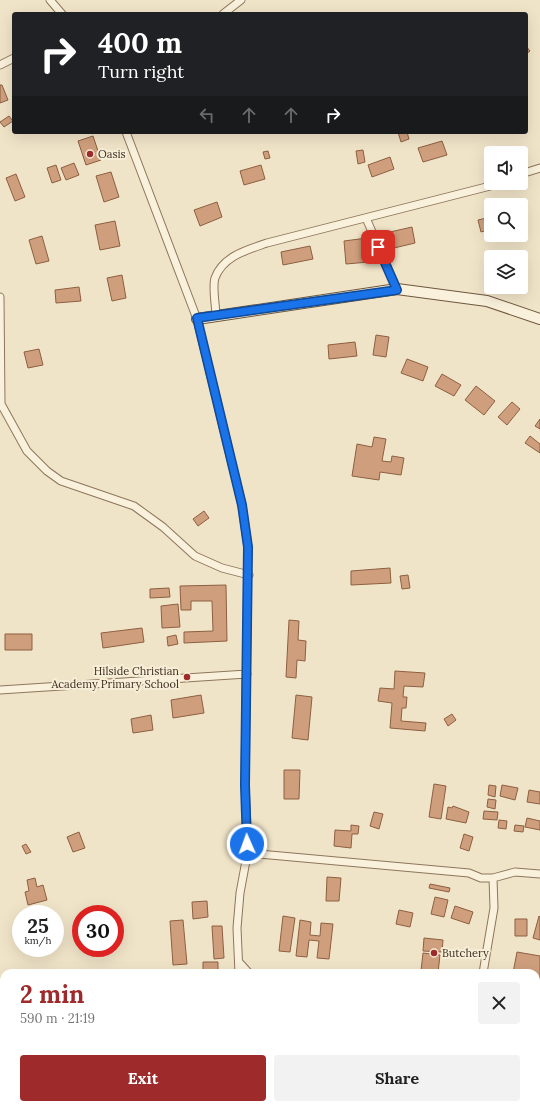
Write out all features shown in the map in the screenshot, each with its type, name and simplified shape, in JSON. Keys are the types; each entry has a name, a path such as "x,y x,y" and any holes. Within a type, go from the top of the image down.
{"main road":[{"path":"197,318 397,290 487,301 540,319"}],"street":[{"path":"50,0 60,12"},
{"path":"225,12 241,0"},
{"path":"0,65 12,59"},
{"path":"127,134 197,318 242,505 248,547 249,575 245,785 248,850 240,892 237,928 240,962 239,969"},
{"path":"528,172 540,168"},
{"path":"216,316 214,279 227,260 240,252 267,243 484,188"},
{"path":"366,218 397,290"},
{"path":"0,297 1,404 28,451 47,471 61,481 134,506 163,527 195,556 222,568 249,575"},
{"path":"0,690 247,674"},
{"path":"248,850 259,854 468,874 481,878 493,878 514,872 540,874"},
{"path":"484,969 494,908 493,878"},
{"path":"240,962 246,969"}],"building":[{"path":"0,85 2,85 8,100 0,103"},
{"path":"9,116 12,120 12,122 4,127 0,122"},
{"path":"399,134 408,134 409,139 401,142"},
{"name":"Oasis","path":"93,136 101,160 86,165 78,141"},
{"path":"442,141 447,155 423,162 418,148"},
{"path":"363,150 365,162 358,164 356,151"},
{"path":"268,151 270,158 265,159 263,152"},
{"path":"390,157 394,169 372,177 368,165"},
{"path":"74,163 79,175 66,180 61,168"},
{"path":"56,165 61,180 52,183 47,168"},
{"path":"261,165 265,179 244,185 240,171"},
{"path":"111,172 119,197 104,202 96,176"},
{"path":"16,174 25,197 15,201 6,178"},
{"path":"217,202 222,217 200,226 194,210"},
{"path":"484,219 484,231 481,232 478,220"},
{"path":"115,221 120,246 100,250 95,225"},
{"path":"412,227 415,243 394,248 390,232"},
{"path":"42,236 49,261 36,264 29,240"},
{"path":"367,238 369,262 346,264 344,241"},
{"path":"310,246 313,259 283,265 281,252"},
{"path":"122,275 126,298 112,301 107,278"},
{"path":"79,287 81,301 56,303 55,290"},
{"path":"376,335 389,337 386,357 373,355"},
{"path":"355,342 357,356 329,359 328,345"},
{"path":"39,349 43,365 28,368 24,352"},
{"path":"407,359 428,367 423,381 401,373"},
{"path":"442,374 461,385 454,396 435,386"},
{"path":"476,386 495,401 484,415 465,400"},
{"path":"512,402 520,409 507,425 498,417"},
{"path":"540,419 540,429 535,426"},
{"path":"530,436 540,444 540,453 525,443"},
{"path":"374,437 386,439 382,461 391,462 392,456 404,458 401,475 380,472 379,480 352,476 357,444 372,447"},
{"path":"204,511 209,518 198,526 193,519"},
{"path":"390,568 391,583 351,585 351,571"},
{"path":"408,575 410,588 402,589 400,576"},
{"path":"226,585 227,641 184,643 184,632 213,631 212,601 191,601 191,610 181,610 180,586"},
{"path":"169,588 170,597 150,598 150,589"},
{"path":"178,604 180,627 162,628 161,606"},
{"path":"289,620 299,621 298,640 306,641 305,661 297,660 296,678 286,677"},
{"path":"142,628 144,642 103,648 101,633"},
{"path":"5,634 32,634 32,650 5,650"},
{"path":"176,635 178,644 168,646 167,637"},
{"path":"395,671 425,673 423,687 404,686 403,697 407,697 406,708 402,708 401,721 426,723 425,731 390,728 392,703 378,701 380,688 394,689"},
{"path":"201,695 204,713 173,718 171,700"},
{"path":"296,695 312,697 308,740 292,738"},
{"path":"452,714 456,720 448,726 444,719"},
{"path":"151,715 153,730 133,733 131,719"},
{"path":"284,770 300,770 299,799 284,799"},
{"path":"434,784 446,786 441,819 429,817"},
{"path":"489,785 496,786 495,797 488,795"},
{"path":"502,785 518,788 515,800 500,796"},
{"path":"529,790 540,792 540,804 527,802"},
{"path":"488,799 496,800 495,809 487,807"},
{"path":"453,806 469,812 466,823 446,819 448,807 452,808"},
{"path":"484,811 498,812 497,820 483,819"},
{"path":"374,812 383,814 379,829 370,826"},
{"path":"527,818 540,821 540,830 525,827"},
{"path":"499,820 507,821 506,829 498,828"},
{"path":"351,825 359,826 358,834 352,834 351,848 334,846 335,830 351,831"},
{"path":"515,825 524,826 523,832 514,831"},
{"path":"79,832 85,848 73,852 67,837"},
{"path":"464,834 473,837 469,851 460,848"},
{"path":"26,844 31,852 26,854 22,846"},
{"path":"327,877 341,878 339,901 326,901"},
{"path":"35,878 37,887 43,885 47,900 28,905 25,892 29,891 27,880"},
{"path":"430,884 450,888 449,892 429,888"},
{"path":"435,897 448,900 444,917 431,914"},
{"path":"207,901 208,917 193,919 192,902"},
{"path":"455,906 473,912 469,924 451,918"},
{"path":"399,910 413,913 410,927 396,924"},
{"path":"283,916 295,918 290,952 279,951"},
{"path":"539,916 540,917 540,940 533,938"},
{"path":"515,919 527,919 527,936 515,936"},
{"path":"183,920 187,964 173,965 170,921"},
{"path":"300,920 311,922 310,935 320,936 321,923 333,924 329,959 317,958 319,941 309,940 307,957 296,956"},
{"path":"212,926 222,926 224,958 214,959"},
{"path":"424,938 443,940 442,952 423,951"},
{"path":"517,952 540,956 540,969 514,969"},
{"path":"423,953 440,955 438,969 421,969"},
{"path":"203,962 218,962 218,969 203,969"}],"place":[{"name":"Oasis","path":"90,154"},
{"name":"Hilside Christian Academy Primary School","path":"187,677"},
{"name":"Butchery","path":"434,953"}],"route":[{"path":"247,844 245,785 249,575 248,547 242,505 197,318 397,290 378,247"}]}
